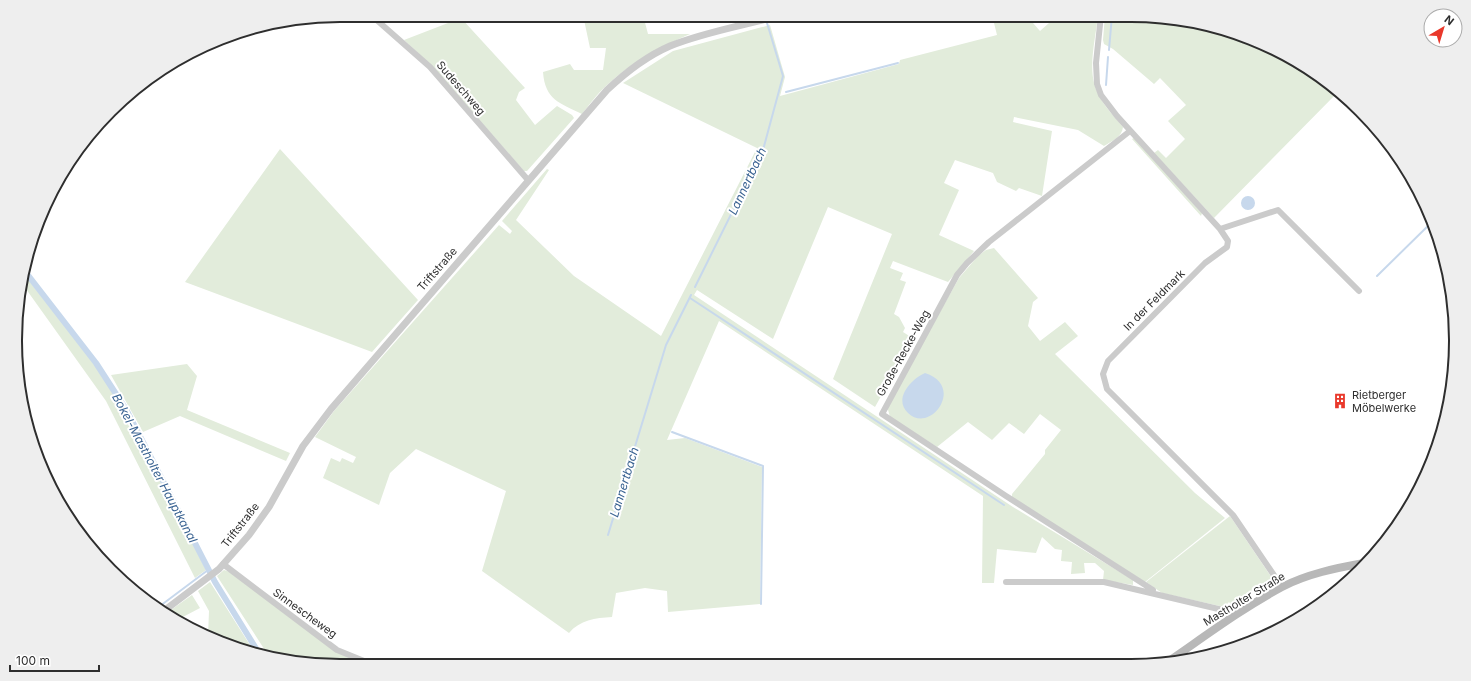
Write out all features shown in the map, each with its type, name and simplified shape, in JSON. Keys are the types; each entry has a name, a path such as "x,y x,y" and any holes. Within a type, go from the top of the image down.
{"main road":[{"name":"Mastholter Straße","path":"1177,655 1233,617 1282,587 1330,570 1358,564"}],"street":[{"name":"Sudeschweg","path":"379,22 430,67 528,180"},
{"name":"Triftstraße","path":"168,608 203,582 221,566 253,529 269,507 303,446 331,408 607,90 619,79 647,59 669,47 692,39 756,22"},
{"name":"In der Feldmark","path":"1100,22 1096,63 1097,84 1107,104 1220,229 1228,241 1227,247 1205,263 1108,362 1103,374 1107,389 1233,515 1282,587"},
{"name":"Große-Recke-Weg","path":"1130,131 989,242 966,263 957,275 882,414 1138,580 1153,590 1152,593"},
{"path":"1220,229 1278,210 1359,291"},
{"name":"Sinnescheweg","path":"221,566 338,650 359,659"},
{"path":"1136,589 1138,580"},
{"name":"Große-Recke-Weg","path":"1006,582 1104,582 1227,611 1233,617"}],"green space":[{"path":"451,22 465,22 525,88 519,92 516,100 535,125 557,106 572,115 574,118 527,171 524,171 432,66 404,40"},
{"path":"584,22 645,22 648,34 690,34 657,50 625,70 603,89 582,114 561,103 550,95 544,81 543,72 570,64 574,70 603,70 606,48 590,48"},
{"path":"994,22 1032,22 1040,31 1050,22 1097,22 1092,66 1094,83 1102,101 1123,127 1121,133 1116,138 1104,146 1078,130 1014,117 1013,122 1052,131 1042,196 1019,188 1016,191 997,182 993,173 955,160 944,183 959,190 939,235 974,251 948,282 893,261 890,268 903,273 900,280 906,282 894,314 899,317 905,328 903,332 914,339 902,359 899,358 897,362 899,364 875,407 833,379 892,234 828,207 773,339 697,290 694,295 1013,507 1133,580 1133,585 1103,580 1104,571 1095,563 1084,563 1085,573 1071,574 1072,562 1061,561 1062,550 1055,549 1042,537 1036,553 997,549 994,583 982,583 983,496 719,321 667,440 685,438 762,467 760,604 668,612 667,591 645,588 616,593 612,617 588,620 578,625 569,633 482,571 506,491 416,449 390,473 379,505 323,478 331,458 340,462 342,458 353,463 356,457 315,437 334,411 499,225 510,234 512,231 502,221 547,169 549,170 516,220 574,276 661,336 757,148 623,83 673,51 770,25 785,77 780,96 899,64 900,60 997,35"},
{"path":"1104,22 1151,23 1193,28 1233,39 1271,55 1290,65 1334,96 1214,218 1154,153 1158,150 1166,158 1185,139 1168,121 1186,105 1160,78 1154,84 1113,49 1104,44"},
{"path":"1134,138 1202,213 1201,216 1132,139"},
{"path":"280,149 418,300 372,352 185,282"},
{"path":"994,248 1038,298 1033,302 1028,326 1040,341 1065,322 1078,336 1055,354 1195,493 1225,518 1145,582 1012,497 1012,494 1045,454 1045,450 1061,430 1040,414 1024,434 1009,423 992,440 968,422 937,447 890,417 887,406 959,278 978,256 986,250"},
{"path":"28,279 95,364 125,412 206,570 195,578 106,401 26,290"},
{"path":"187,364 197,376 187,410 290,453 286,461 180,416 143,432 111,375"},
{"path":"1230,516 1272,578 1241,597 1232,606 1229,602 1224,607 1162,593 1146,582"},
{"path":"224,570 230,572 320,640 359,659 299,656 265,650 217,576"},
{"path":"210,582 250,646 208,630 209,611 198,591"},
{"path":"192,595 200,608 183,617 171,610"}],"water":[{"path":"1248,196 1253,198 1255,203 1253,208 1248,210 1243,208 1241,203 1243,198"},
{"path":"925,373 937,379 943,388 943,397 940,406 934,413 926,418 917,418 908,413 904,408 902,402 903,396 914,380"}],"waterway":[{"path":"1109,50 1111,22"},
{"name":"Lannertbach","path":"695,287 763,150 783,76 767,23"},
{"path":"1106,85 1108,57"},
{"path":"786,92 898,63"},
{"path":"1377,276 1428,226"},
{"name":"Bokel-Mastholter Hauptkanal","path":"29,276 96,363 127,411 215,582 255,647"},
{"name":"Lannertbach","path":"608,535 666,345 691,295"},
{"path":"690,298 1004,505"},
{"path":"672,432 763,466 761,604"},
{"path":"163,604 208,570"}],"place":[{"name":"Rietberger Möbelwerke","path":"1340,401"}]}
